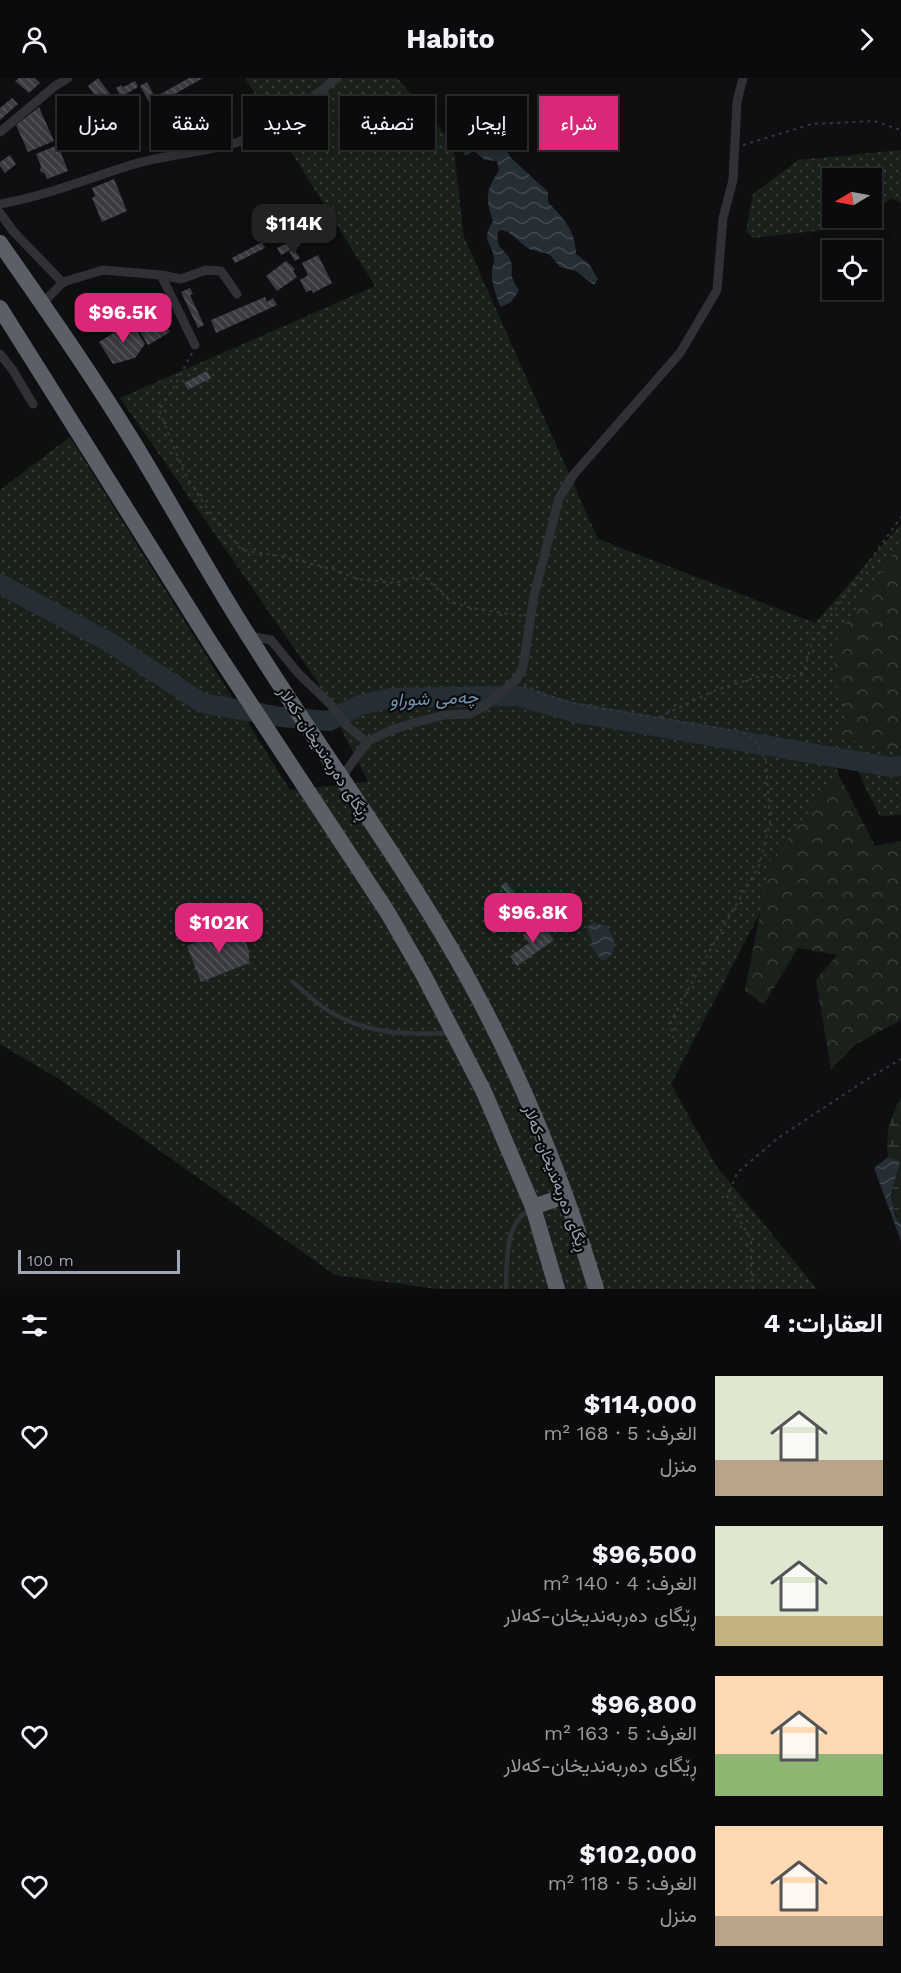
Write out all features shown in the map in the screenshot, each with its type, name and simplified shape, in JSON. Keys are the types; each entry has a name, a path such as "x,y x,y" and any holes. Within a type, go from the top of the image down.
{"highway":[{"name":"ڕێگای دەربەندیخان-کەلار","path":"0,243 136,446 248,636 424,903 471,985 516,1075 565,1196 596,1289"},
{"name":"ڕێگای دەربەندیخان-کەلار","path":"0,308 211,644 388,913 423,974 484,1092 533,1208 557,1289"},
{"path":"533,1208 565,1196"}],"street":[{"path":"48,78 56,86"},
{"path":"0,132 68,78"},
{"path":"0,204 37,197 133,164 238,141 257,133 298,108 337,78"},
{"path":"341,778 367,742 388,731 414,723 446,715 468,714 486,706 517,679 523,668 550,527 559,498 574,474 680,353 717,290 723,218 733,180 737,102 743,78"},
{"path":"0,213 13,231 63,283"},
{"path":"42,303 63,283 103,270 181,279 206,270 221,271 237,294"},
{"path":"161,275 195,345"},
{"path":"0,354 33,404"},
{"path":"248,636 271,640 348,727 367,742"}],"lane":[{"path":"293,982 330,1012 373,1030 412,1035 454,1033"},
{"path":"506,1289 512,1233 518,1217 533,1208"}],"path":[{"path":"735,148 812,124 874,121 901,130"},
{"path":"195,345 173,389 159,410 184,472 210,513 242,550 279,556 336,570 358,579 393,583 423,575 451,602 471,608 531,617"},
{"path":"657,718 716,690 760,676 789,678 804,672 812,642 901,517"},
{"path":"517,679 531,688 558,698 742,732 756,742 766,762 770,822 759,866 671,1021 673,1038"},
{"path":"753,1289 751,1240 727,1198 737,1173 778,1138 901,1059"}],"green space":[{"path":"245,78 397,78 412,96 340,96 340,150 435,150 435,123 447,137 447,150 454,150 464,237 598,539 815,623 901,524 901,815 880,816 850,751 842,749 836,761 838,774 875,846 774,886 671,1084 717,1167 817,1289 438,1289 335,1275 59,1079 0,1044 0,490 70,437 290,790 368,782 317,681 120,398 375,286 290,150 328,150 328,96 256,96"},
{"path":"901,150 901,203 891,198 882,206 882,168 822,168 822,228 841,228 753,238 746,231 753,194 798,160"},
{"path":"901,542 901,746 887,749 828,735 850,717 837,688 832,644"},
{"path":"838,774 875,846 901,841 901,1020 856,1044 831,1069 816,980 837,955 798,948 764,1004 745,991 770,862"},
{"path":"901,1097 901,1225 893,1200 900,1161 888,1157 887,1148 889,1126"}],"water":[{"path":"463,150 507,150 510,157 548,192 548,202 563,219 574,238 576,254 589,264 598,279 594,285 576,271 560,267 549,254 529,249 508,232 501,230 498,232 498,243 509,257 513,279 519,291 511,302 501,307 493,284 494,261 487,238 493,221 488,195 499,170 497,161 485,160 474,151 465,156"},
{"path":"593,923 607,926 614,941 611,955 602,961 591,946 592,941 587,927"},
{"path":"888,1157 900,1161 891,1195 895,1215 901,1225 901,1241 874,1168"}],"building":[{"path":"19,78 35,78 40,83 29,93 15,81"},
{"path":"98,78 111,95 96,96 88,86"},
{"path":"189,78 203,78 171,96 157,96"},
{"path":"135,81 138,87 120,96 116,88 121,85 123,87"},
{"path":"147,82 154,96 151,96 151,105 140,86"},
{"path":"12,98 18,104 0,120 0,108"},
{"path":"39,107 54,141 28,152 16,125"},
{"path":"57,145 57,150 60,150 68,171 47,179 40,171 41,166 36,154"},
{"path":"10,155 16,164 5,173 0,162"},
{"path":"114,179 127,211 102,222 92,198 95,196 92,188"},
{"path":"291,241 294,248 281,255 277,248"},
{"path":"262,242 265,248 235,263 232,258"},
{"path":"294,249 300,258 295,261 289,252"},
{"path":"318,255 332,283 313,293 312,290 306,292 300,280 308,275 302,263"},
{"path":"286,261 295,269 293,271 297,277 277,291 266,276"},
{"path":"190,288 193,294 190,295 204,325 198,328 181,292"},
{"path":"265,297 267,302 273,298 277,305 216,333 211,320"},
{"path":"156,308 170,332 148,345 134,322"},
{"path":"131,322 145,344 135,358 113,364 99,342"},
{"path":"207,371 211,378 188,390 184,383"},
{"path":"506,882 520,901 527,897 533,905 493,934 487,926 515,905 501,886"},
{"path":"541,922 554,940 517,966 510,956 529,943 523,935"},
{"path":"234,927 246,942 249,963 201,982 187,946"}],"waterway":[{"name":"چەمی شوراو","path":"0,584 109,642 202,703 281,717 329,721 360,705 390,698 518,696 573,712 891,767 901,766"}]}
